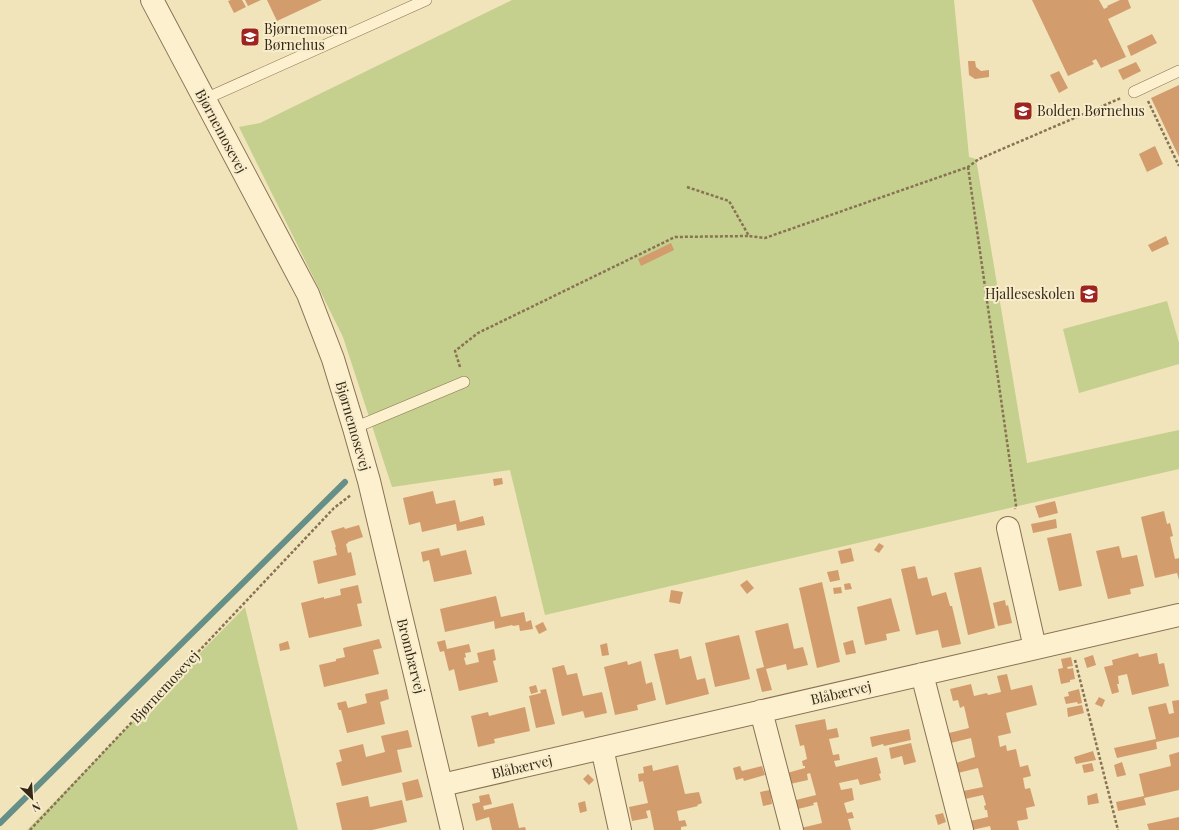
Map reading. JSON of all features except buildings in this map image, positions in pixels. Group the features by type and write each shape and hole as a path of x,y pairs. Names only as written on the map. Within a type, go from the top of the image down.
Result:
{"street":[{"name":"Bjørnemosevej","path":"152,0 308,294 333,359 368,481"},
{"name":"Brombærvej","path":"368,481 452,830"},
{"path":"1008,528 1035,648"},
{"name":"Blåbærvej","path":"442,786 1179,615"},
{"path":"922,674 962,830"},
{"path":"761,711 792,830"},
{"path":"602,748 620,830"}],"lane":[{"path":"205,99 426,0"},
{"path":"1138,90 1179,71"},
{"path":"354,428 464,382"}],"path":[{"path":"464,382 455,351 478,333 675,237 749,236 765,238 968,167 979,159 1138,90 1179,166"},
{"path":"968,167 1016,505 1008,528"},
{"path":"687,187 729,201 749,236"},
{"name":"Bjørnemosevej","path":"30,830 334,508 368,481"},
{"path":"1070,640 1118,830"}],"green space":[{"path":"512,0 954,0 969,157 976,159 1027,463 1179,430 1179,469 545,615 510,470 392,487 343,337 239,127 260,123"},
{"path":"1167,301 1179,343 1179,364 1079,393 1063,329"},
{"path":"245,607 298,830 27,830"}],"waterway":[{"path":"0,823 345,482"}],"place":[{"name":"Bjørnemosen Børnehus","path":"250,37"},
{"name":"Bolden Børnehus","path":"1023,111"},
{"name":"Hjalleseskolen","path":"1089,294"}]}
